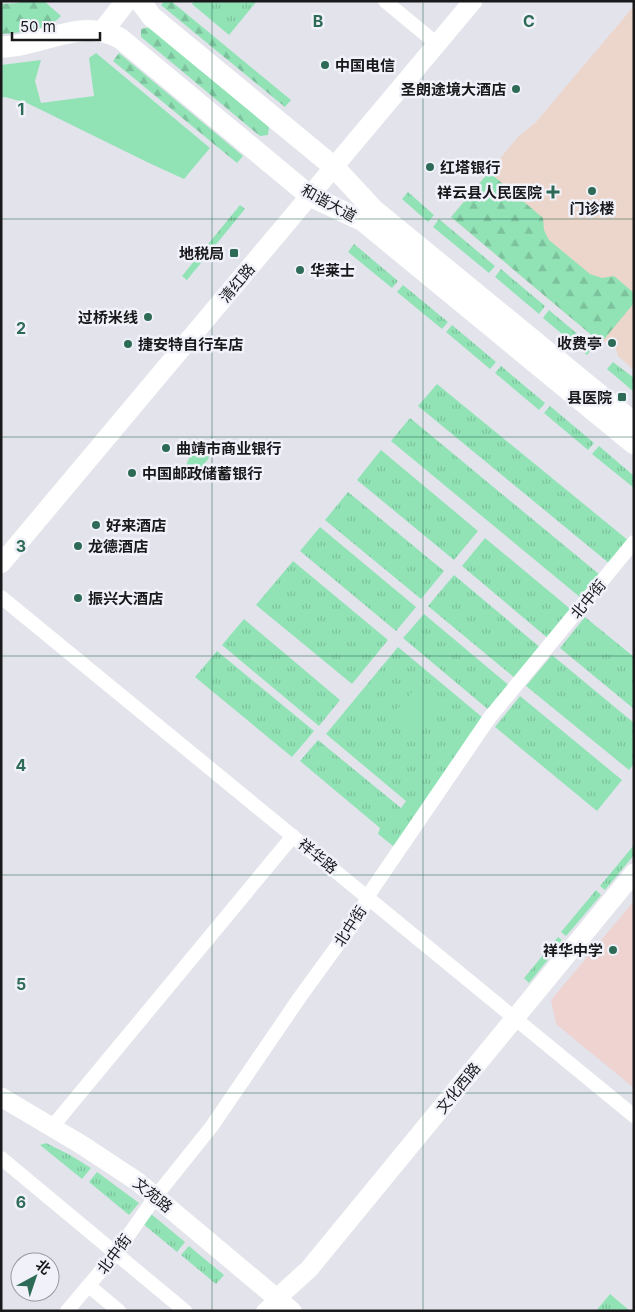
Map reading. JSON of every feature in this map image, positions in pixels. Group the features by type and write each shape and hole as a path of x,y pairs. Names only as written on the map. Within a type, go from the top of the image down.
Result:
{"main road":[{"path":"103,31 126,1"},
{"name":"和谐大道","path":"140,1 152,17 334,167 373,209 634,423"},
{"name":"清红路","path":"1,564 473,1"},
{"name":"和谐大道","path":"1,47 29,44 72,32 103,31 112,33 310,196 363,221 634,444"},
{"name":"文化西路","path":"277,1298 309,1269 634,873"},
{"name":"文苑路","path":"1,1097 121,1170 156,1196 292,1311"}],"street":[{"path":"385,1 437,44"},
{"name":"北中街","path":"67,1311 116,1253 156,1196 212,1126 300,996 361,912 367,897 490,717 634,542"},
{"name":"祥华路","path":"1,597 634,1116"},
{"path":"52,1127 293,836"},
{"path":"1,1158 185,1311"},
{"path":"89,1286 119,1311"},
{"path":"263,1311 277,1298"}],"shaded area":[{"name":"祥云县人民医院","path":"634,6 634,370 618,356 616,349 605,341 601,343 451,217 518,137 536,122"},
{"name":"祥华中学","path":"634,901 634,1088 556,1024 551,1000"}],"green space":[{"path":"44,1 61,16 56,21 41,28 25,32 1,34 1,4"},
{"path":"164,1 171,1 291,100 285,107 161,5"},
{"path":"194,1 257,1 229,35 192,4"},
{"path":"150,27 269,127 268,135 260,136 141,37 141,29"},
{"path":"96,53 210,148 184,179 27,103 5,97 1,98 1,65 41,60 35,81 41,103 94,96 89,58"},
{"path":"119,53 243,156 237,163 113,61"},
{"path":"489,172 543,218 544,230 549,240 590,274 602,278 614,276 634,293 634,303 601,343 451,217"},
{"path":"408,192 434,215 428,222 402,199"},
{"path":"240,205 245,209 187,280 182,276"},
{"path":"439,219 495,266 489,273 433,227"},
{"path":"354,244 398,281 392,288 348,252"},
{"path":"501,269 545,306 539,314 495,277"},
{"path":"403,285 448,322 442,329 397,292"},
{"path":"549,310 593,347 587,355 543,318"},
{"path":"452,325 496,362 490,369 446,332"},
{"path":"613,362 634,378 634,392 607,369"},
{"path":"501,366 545,403 539,410 495,373"},
{"path":"437,384 629,541 610,564 418,406"},
{"path":"550,406 594,443 588,450 544,413"},
{"path":"410,418 600,575 581,598 391,441"},
{"path":"599,446 634,476 634,488 592,454"},
{"path":"201,448 208,454 209,458 197,473 186,467 191,456"},
{"path":"381,450 478,531 454,560 357,480"},
{"path":"348,492 444,571 421,599 325,520"},
{"path":"320,527 416,607 396,631 300,551"},
{"path":"485,538 574,612 550,640 462,566"},
{"path":"293,561 388,640 352,684 256,605"},
{"path":"454,575 542,649 516,679 428,606"},
{"path":"424,614 511,687 490,711 403,638"},
{"path":"585,617 634,657 634,709 560,648"},
{"path":"244,619 340,700 319,726 222,645"},
{"path":"398,647 482,717 397,849 378,834 380,828 300,761 318,740 401,808 406,801 326,734"},
{"path":"217,651 314,731 292,757 195,677"},
{"path":"552,655 634,723 634,764 629,770 526,686"},
{"path":"421,681 441,698 409,735 390,718"},
{"path":"520,696 622,780 597,811 495,727"},
{"path":"634,845 634,855 605,890 600,886"},
{"path":"596,890 601,895 566,936 561,932"},
{"path":"558,937 563,941 529,983 524,978"},
{"path":"46,1143 91,1168 82,1179 40,1145"},
{"path":"97,1172 139,1203 129,1215 89,1182"},
{"path":"150,1213 185,1242 177,1252 142,1223"},
{"path":"189,1246 224,1275 216,1284 181,1255"},
{"path":"610,1294 630,1311 596,1311"}],"place":[{"name":"中国电信","path":"325,65"},
{"name":"圣朗途境大酒店","path":"516,89"},
{"name":"红塔银行","path":"430,167"},
{"name":"门诊楼","path":"592,191"},
{"name":"祥云县人民医院","path":"553,192"},
{"name":"地税局","path":"234,253"},
{"name":"华莱士","path":"300,270"},
{"name":"过桥米线","path":"148,317"},
{"name":"收费亭","path":"612,343"},
{"name":"捷安特自行车店","path":"128,344"},
{"name":"县医院","path":"622,397"},
{"name":"曲靖市商业银行","path":"166,448"},
{"name":"中国邮政储蓄银行","path":"132,473"},
{"name":"好来酒店","path":"96,525"},
{"name":"龙德酒店","path":"78,546"},
{"name":"振兴大酒店","path":"78,598"},
{"name":"祥华中学","path":"613,950"}]}
